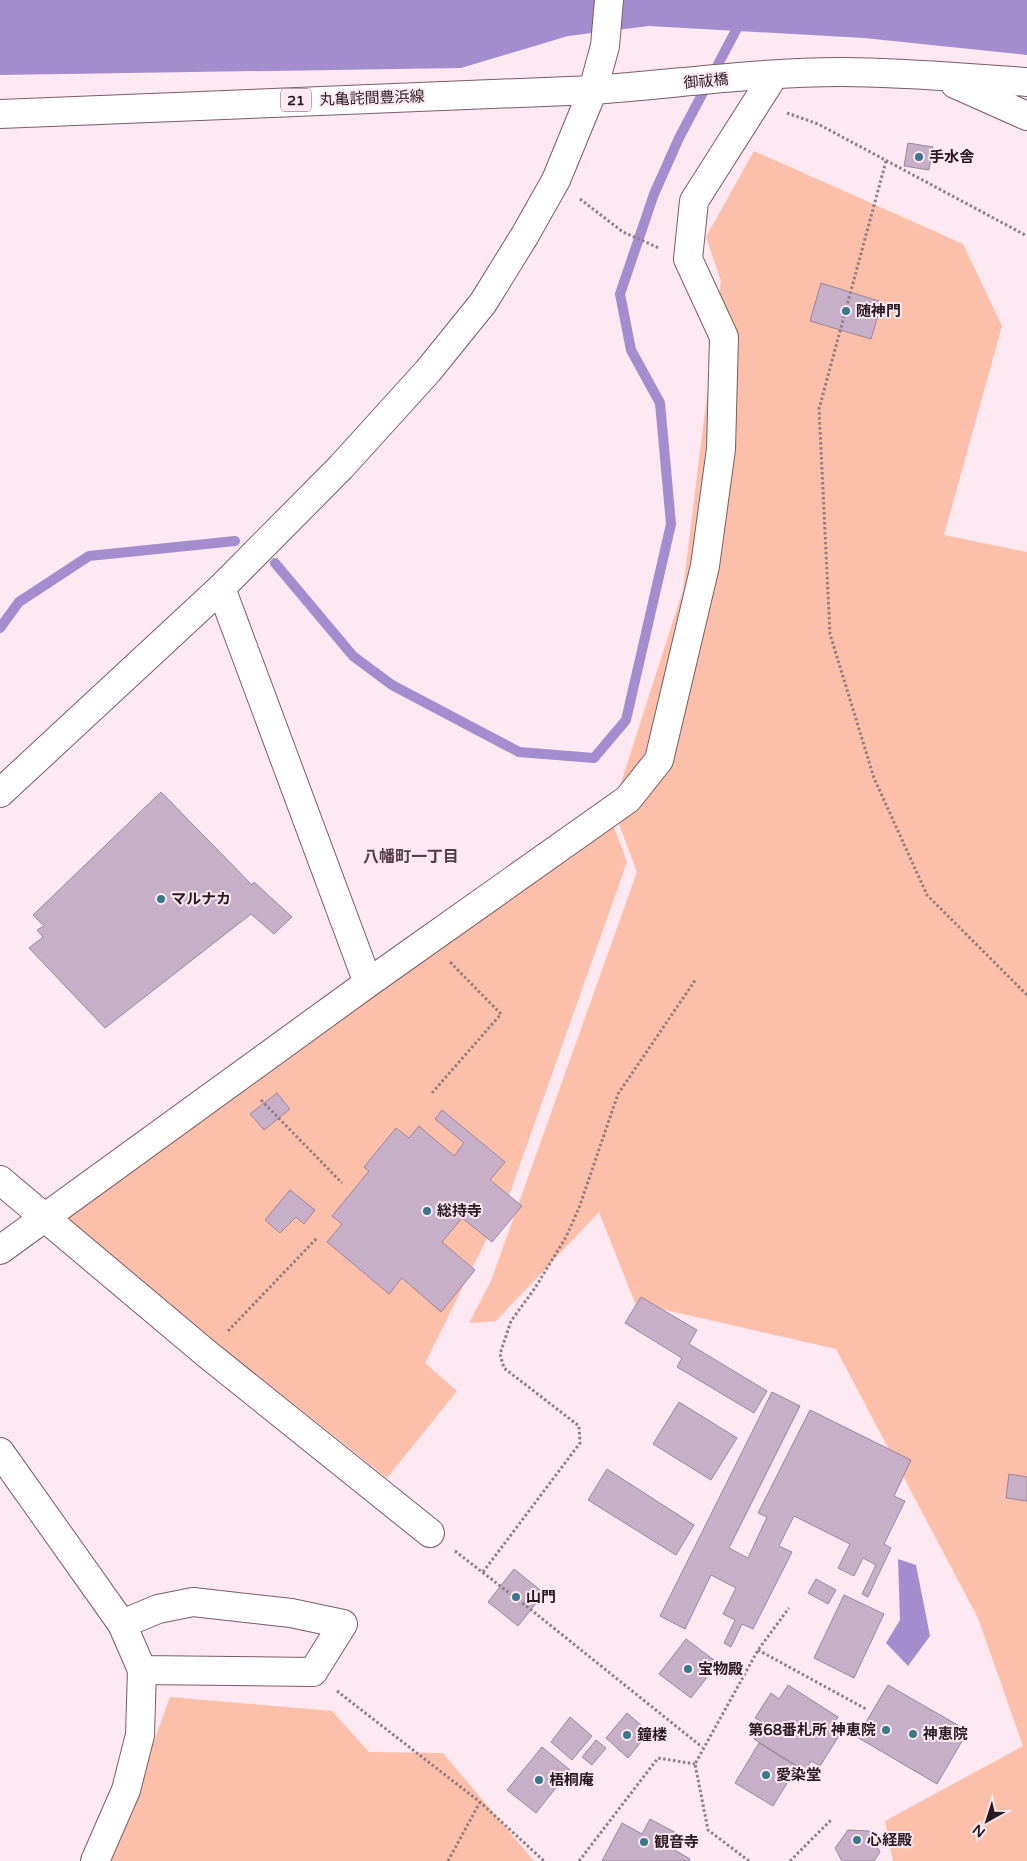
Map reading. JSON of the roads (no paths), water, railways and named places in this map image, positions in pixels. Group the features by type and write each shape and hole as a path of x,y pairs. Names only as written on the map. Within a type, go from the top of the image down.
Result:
{"street":[{"path":"0,793 221,588 341,466 428,371 483,303 556,180 593,90 605,46 609,0"},
{"name":"御祓橋","path":"593,90 742,77 841,72 1027,82"},
{"path":"0,1250 239,1079 432,937 628,799 659,760 705,566 721,449 724,337 688,259 694,200 774,75"},
{"path":"935,76 1027,116"},
{"name":"丸亀詫間豊浜線","path":"0,114 593,90"},
{"path":"221,588 368,983"},
{"path":"0,1180 207,1354 430,1533"},
{"path":"0,1452 122,1624 142,1670 140,1736 126,1790 95,1861"},
{"path":"122,1624 158,1609 193,1602 291,1613 343,1624 313,1672 142,1670"}],"waterway":[{"path":"275,563 353,656 392,685 519,752 594,758 626,720 671,524 660,403 631,350 620,294 654,194 679,138 752,0"},
{"path":"0,628 19,602 89,556 235,541"}],"place":[{"name":"手水舎","path":"919,157"},
{"name":"随神門","path":"846,311"},
{"name":"マルナカ","path":"161,899"},
{"name":"総持寺","path":"427,1211"},
{"name":"山門","path":"516,1597"},
{"name":"宝物殿","path":"688,1669"},
{"name":"第68番札所 神恵院","path":"886,1730"},
{"name":"神恵院","path":"913,1734"},
{"name":"鐘楼","path":"627,1735"},
{"name":"愛染堂","path":"766,1775"},
{"name":"梧桐庵","path":"539,1780"},
{"name":"心経殿","path":"857,1840"},
{"name":"観音寺","path":"644,1842"}],"district":[{"name":"八幡町一丁目","path":"411,856"}]}
